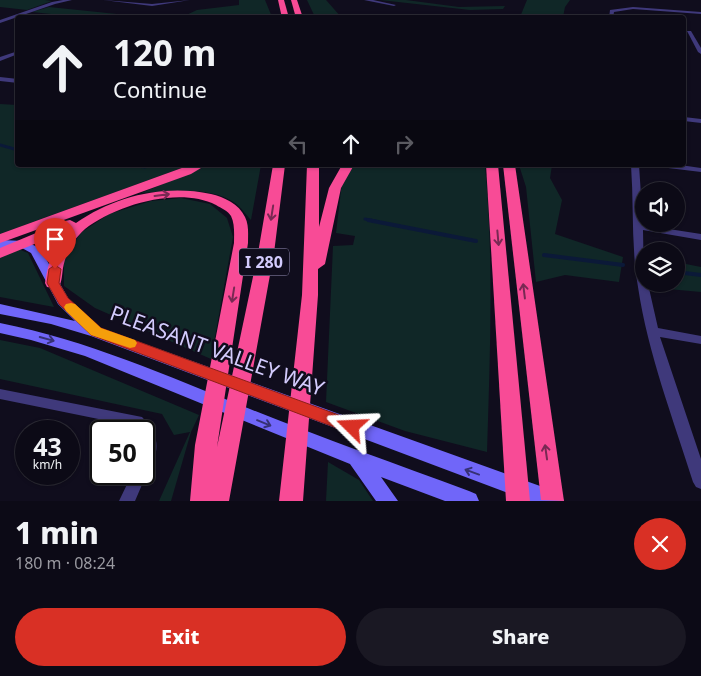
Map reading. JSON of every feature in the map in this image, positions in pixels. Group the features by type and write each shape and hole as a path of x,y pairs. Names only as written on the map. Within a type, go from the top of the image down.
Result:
{"highway":[{"path":"281,0 285,15"},
{"path":"294,0 299,15"},
{"path":"0,239 196,167"},
{"name":"I 280","path":"217,501 266,253 279,167"},
{"name":"I 280","path":"292,491 310,295 313,167"},
{"path":"310,295 335,188 347,167"},
{"path":"492,167 518,495"},
{"path":"509,167 553,501"},
{"path":"0,253 146,197 173,194 209,198 228,206 236,213 242,229 241,243 224,350 206,445 202,501"},
{"path":"53,283 58,256 68,238 98,214"}],"main road":[{"path":"0,244 21,244 30,246 36,251 63,301 96,332"},
{"name":"PLEASANT VALLEY WAY","path":"0,309 51,319 96,332 518,495 553,501"},
{"path":"0,328 52,340 114,362 469,501"},
{"path":"356,458 388,501"}],"street":[{"path":"20,15 54,3 70,0"},
{"path":"105,0 152,5 188,0"},
{"path":"366,0 394,5"},
{"path":"611,15 614,10 627,8 701,13"},
{"path":"0,22 15,17"},
{"path":"0,22 15,24"},
{"path":"689,32 701,52"},
{"path":"0,59 15,53"},
{"path":"0,79 15,81"},
{"path":"686,119 701,121"},
{"path":"635,167 636,182"},
{"path":"676,167 701,170"},
{"path":"639,232 640,267 653,332 701,482"},
{"path":"670,232 701,237"},
{"path":"653,332 701,340"},
{"path":"0,394 132,420"},
{"path":"127,501 135,485"}],"green space":[{"path":"0,0 52,1 27,10 0,7"},
{"path":"239,0 265,0 271,15 186,15 197,10 239,5"},
{"path":"307,0 326,0 339,15 314,15"},
{"path":"380,0 406,0 459,7 505,6 503,9 470,10"},
{"path":"527,0 570,0 565,7 563,15 521,15"},
{"path":"49,7 127,15 60,15 32,12"},
{"path":"0,104 15,105 15,167 184,167 0,234"},
{"path":"204,167 261,167 251,220 235,203 214,194 189,191 141,193"},
{"path":"353,167 485,167 490,237 487,452 405,431 326,402 333,246 353,245 355,236 336,233 342,182"},
{"path":"520,167 552,167 550,178 562,200 555,234 623,257 619,282 565,275 536,282 526,187"},
{"path":"181,198 210,204 227,218 233,237 211,359 95,308 64,286 64,255 82,232 109,214 151,201"},
{"path":"18,249 28,253 54,307 0,297 0,258"},
{"path":"685,264 701,267 701,292 685,291"},
{"path":"0,340 40,348 199,415 191,432 171,501 159,501 190,432 174,435 162,414 0,379"},
{"path":"328,462 359,480 373,501 326,501"}],"waterway":[{"path":"0,145 15,149"},
{"path":"365,219 375,221"},
{"path":"368,220 476,241"},
{"path":"544,255 623,265"},
{"path":"685,273 701,275"}],"slow traffic":[{"path":"71,307 96,332 130,343"}],"route":[{"path":"55,269 53,283 63,301 96,332 152,351 352,427"}]}
